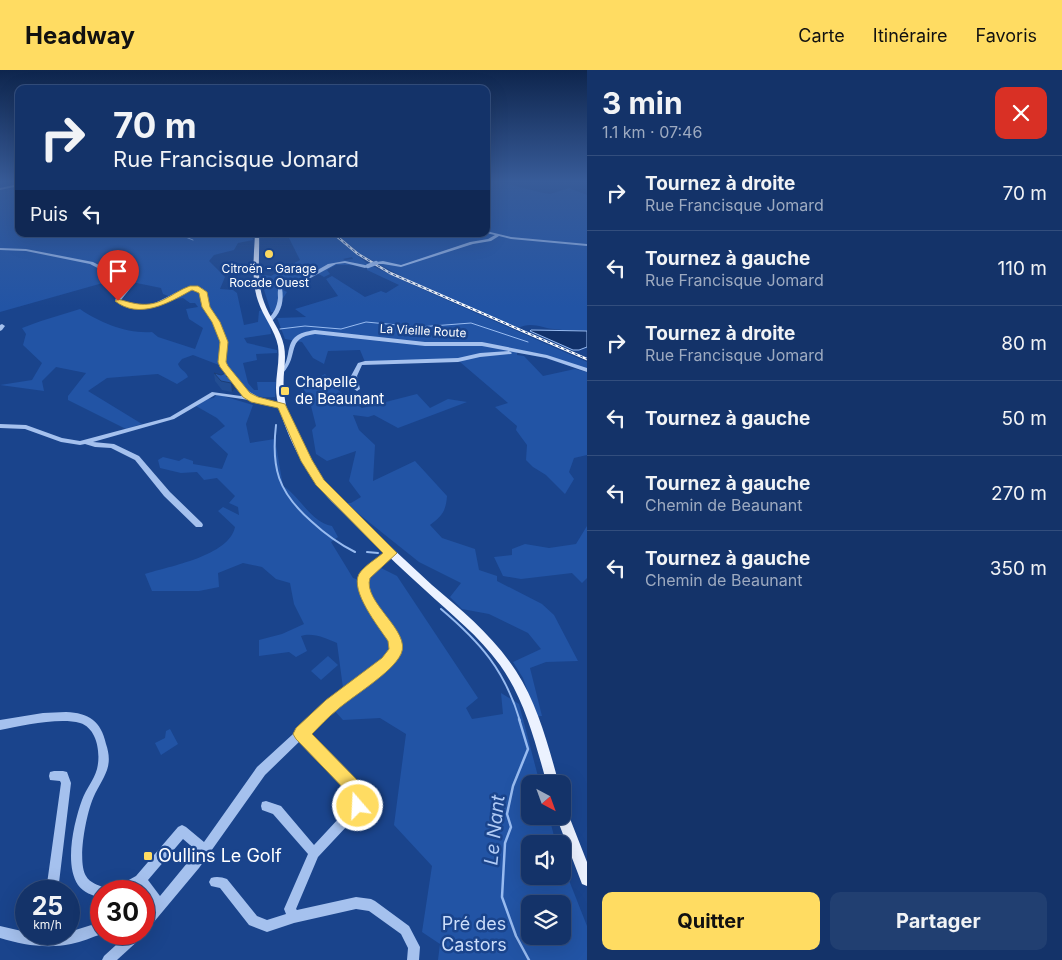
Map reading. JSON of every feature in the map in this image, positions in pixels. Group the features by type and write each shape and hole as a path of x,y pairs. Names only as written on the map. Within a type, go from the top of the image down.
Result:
{"main road":[{"path":"256,237 258,286 261,302 271,319 282,348 282,406 307,461 320,482 391,553 477,629 497,652 513,675 527,703 550,775"},
{"path":"566,825 587,879"}],"street":[{"path":"490,233 587,245"},
{"path":"271,319 275,316 281,298 280,288 282,286 299,282 331,264 350,262 363,267 384,262 399,266 472,243 489,240 499,235"},
{"path":"0,249 26,250 91,263 131,284 118,298 118,301 133,306 154,306 166,302 185,290 200,289 203,292 206,307 216,322 224,342 222,362 224,367 241,389 255,400"},
{"name":"La Vieille Route","path":"281,372 287,366 289,353 296,338 307,332 425,344 482,344 547,357 587,370"},
{"path":"357,389 354,376 360,364 458,360 493,354 523,353"},
{"path":"0,426 26,427 61,440 87,442 172,418 214,393 282,406"},
{"path":"87,442 95,445 112,446 137,458 167,494 199,525"},
{"path":"155,911 204,850 261,771 331,705 386,662 395,651 396,645 393,638 368,599 363,582 365,576 391,553"},
{"path":"0,724 73,717 92,724 98,733 105,753 102,771 84,808 76,856 82,882 90,886"},
{"path":"294,917 290,909 314,853 358,806 360,798 357,790 301,734"},
{"path":"53,880 66,783 63,776 54,776"},
{"path":"266,806 277,810 314,853"},
{"path":"140,880 182,831 204,850"},
{"path":"215,882 223,883 253,920 267,926 294,917 356,903 371,905 405,930 414,947 413,960"},
{"path":"155,899 160,905"},
{"path":"0,932 15,938"},
{"path":"108,960 124,945"}],"green space":[{"path":"0,224 15,224 15,237 252,237 253,240 238,243 234,250 214,255 209,261 225,277 220,289 233,290 237,293 244,325 258,322 259,311 262,310 270,325 271,334 244,338 247,343 277,350 277,353 256,354 257,360 243,363 248,383 254,390 258,390 257,382 276,382 275,397 251,394 241,385 226,365 219,365 193,355 182,359 178,364 188,377 177,384 158,374 107,378 88,391 142,424 126,429 68,400 68,396 86,373 56,367 42,381 44,391 0,385 32,380 42,363 23,345 26,334 22,328 80,309 96,319 115,326 133,331 152,332 158,337 195,349 203,328 189,319 186,309 198,307 195,303 190,303 183,298 165,301 168,296 163,294 161,288 117,279 0,312"},
{"path":"490,224 587,224 587,330 562,330 532,325 518,328 414,283 362,255 358,256 368,264 413,285 587,362 587,368 583,368 542,354 517,350 517,355 524,356 543,376 575,369 587,372 587,455 574,458 569,472 574,479 565,494 546,475 526,460 527,445 516,430 517,426 495,407 508,403 460,362 365,362 360,350 328,351 324,364 313,358 302,342 285,339 277,318 306,317 295,309 338,296 326,279 332,276 365,297 381,291 386,293 399,285 367,270 367,268 345,260 355,265 336,265 327,270 330,274 324,277 315,272 279,288 287,292 274,312 271,312 259,274 271,276 300,260 288,237 490,237"},
{"path":"325,374 338,390 362,408 417,394 430,408 448,399 467,402 398,428 374,415 368,417 353,415 359,430 375,445 373,481 415,461 447,496 443,513 430,525 442,538 475,549 479,570 497,576 497,581 542,604 554,615 578,661 546,662 530,668 542,716 536,716 523,678 513,662 541,649 528,633 489,614 462,609 450,597 461,583 419,562 345,503 351,503 361,497 349,481 356,451 327,461 316,454 312,430 316,426 310,402 301,384 311,382"},
{"name":"Pré des Castors","path":"216,395 253,405 246,424 250,443 275,439 283,486 318,520 332,526 338,537 331,542 353,578 365,582 381,568 397,576 478,698 466,708 472,719 503,714 501,693 519,704 538,775 521,775 521,825 551,825 554,835 521,835 521,885 571,885 587,926 587,960 438,960 440,944 422,932 432,866 394,825 406,734 380,718 343,720 333,709 394,660 400,647 382,616 392,648 385,659 343,688 337,643 328,639 314,635 301,636 307,651 296,657 289,652 259,656 259,640 282,634 304,624 294,604 290,583 276,579 262,567 243,563 218,573 219,587 199,591 152,591 145,574 210,553 230,537 235,527 218,511 223,507 239,515 238,507 229,503 235,496 217,478 204,480 197,472 181,473 160,468 158,460 163,457 179,461 184,458 193,461 193,464 222,469 228,454 210,437 225,426 217,418 196,406 207,399 214,398"},
{"path":"587,526 587,578 582,583 572,573 521,579 503,576 494,557 512,555 512,549 525,544 549,548 576,544"},
{"path":"328,656 338,665 321,680 311,671"},
{"path":"170,729 178,744 161,755 155,743 165,738 166,731"}],"shaded area":[{"path":"531,330 587,331 587,347 573,350"}],"building":[{"path":"228,372 229,374 226,376 235,380 231,383 221,381 214,373 221,375"}],"waterway":[{"path":"186,237 193,240"},
{"path":"280,329 305,326 341,329 366,322 419,327 471,323 528,342"},
{"name":"Le Nant","path":"276,425 276,467 284,489 300,510 326,534 355,552"},
{"name":"Le Nant","path":"367,552 378,553"},
{"name":"Le Nant","path":"441,609 468,633 490,658 507,687 520,721"},
{"name":"Le Nant","path":"519,719 528,749 513,786 507,814 511,827 505,843 502,897 516,936 529,960"}],"railway":[{"path":"338,237 358,254 390,273 587,359"}],"place":[{"name":"Citroën - Garage Rocade Ouest","path":"269,254"},
{"name":"Chapelle de Beaunant","path":"285,391"},
{"name":"Oullins Le Golf","path":"148,856"}],"route":[{"path":"118,301 133,306 154,306 166,302 190,288 200,289 203,292 202,297 206,307 216,322 224,342 222,362 224,367 247,395 255,400 282,406 285,417 307,461 320,482 391,553 365,576 363,582 368,599 393,638 396,645 395,651 392,657 331,705 301,734 357,790 360,798 358,806"}]}
